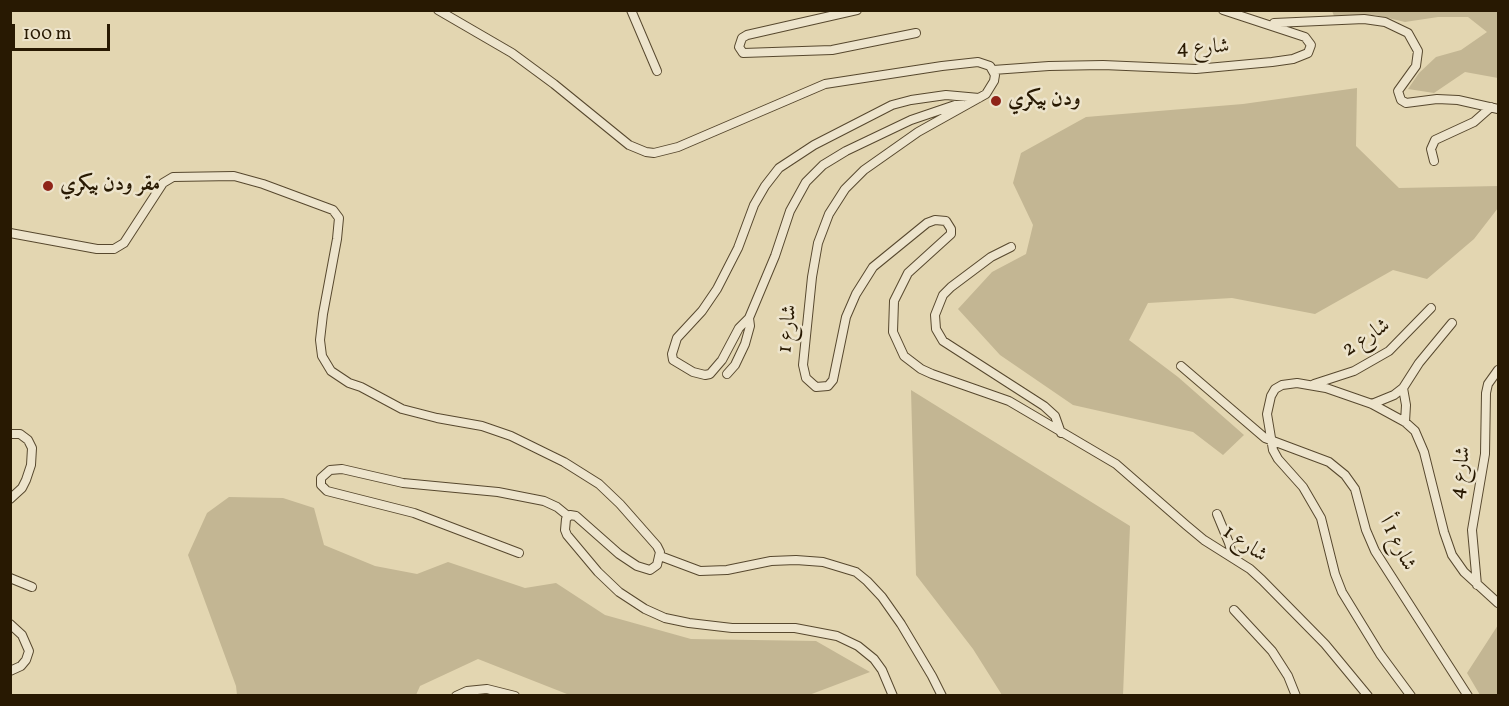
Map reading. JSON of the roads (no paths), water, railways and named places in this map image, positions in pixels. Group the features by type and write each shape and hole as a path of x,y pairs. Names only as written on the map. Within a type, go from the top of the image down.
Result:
{"street":[{"path":"438,10 512,53 629,145 654,153 678,147 825,84 978,62 990,66 993,70"},
{"path":"631,10 657,71"},
{"path":"857,10 747,35 742,38 739,47 743,53 832,50 916,33"},
{"name":"شارع 4","path":"993,70 1102,65 1196,69 1272,62 1293,59 1308,53 1311,45 1306,38 1223,10"},
{"path":"1264,23 1354,19 1385,22 1408,33 1418,51 1416,66 1398,91 1401,100 1406,102 1437,99 1458,100 1495,108"},
{"name":"شارع 1","path":"993,70 995,75 993,87 986,94 976,97 918,132 868,167 854,180 829,214 818,243 812,277 803,365 810,383 816,387 828,386 833,380 846,317 867,275 880,260 915,231 927,223 942,220 949,224 951,234 908,273 894,301 893,332 900,349 911,363 921,369 1009,401 1116,464 1185,525 1250,569 1282,598 1355,678 1368,696"},
{"path":"930,97 976,97 895,127 834,158 814,173 795,200 749,318 739,328 723,360 710,374 705,375 693,372 673,360 672,354 677,338 708,303 717,289 738,248 754,205 779,168 814,145 892,105 930,97"},
{"path":"1434,161 1431,148 1435,140 1481,118 1495,108"},
{"path":"10,234 97,249 114,249 124,243 163,183 172,177 234,176 263,184 333,210 339,218 337,239 322,314 320,340 322,356 331,371 349,383 402,408 492,429 564,462 599,484 620,504 657,546 660,556 654,568 644,570 620,554 576,516 568,516 550,503 498,492 403,483 342,469 330,470 321,478 321,485 327,491 414,513 519,554"},
{"path":"1011,247 991,257 951,286 935,315 936,329 943,341 1044,406 1055,416 1061,433"},
{"name":"شارع 2","path":"1313,385 1354,371 1389,351 1431,308"},
{"path":"727,374 735,365 745,344 750,326 749,318"},
{"path":"1372,404 1403,388 1419,363 1452,323"},
{"path":"1181,366 1258,433 1271,441"},
{"name":"شارع 4","path":"1477,585 1472,530 1485,454 1486,393 1492,376 1498,370"},
{"path":"1411,696 1380,654 1342,592 1335,574 1321,518 1314,503 1278,459 1271,441 1267,414 1275,389 1290,383 1313,385 1372,404 1405,422 1414,431 1424,452 1452,555 1464,572 1498,603"},
{"path":"1403,388 1406,405 1405,422"},
{"path":"10,434 20,434 28,440 32,448 31,465 26,480 22,488 10,499"},
{"name":"شارع 1 أ","path":"1271,441 1329,462 1348,479 1357,495 1366,530 1375,551 1468,696"},
{"path":"1217,514 1233,558"},
{"path":"568,516 565,530 572,542 619,592 645,609 665,618 689,623 732,628 795,628 837,636 858,646 874,659 882,670 893,696"},
{"path":"660,556 700,571 727,570 771,561 796,560 823,562 855,572 882,597 901,624 942,696"},
{"path":"10,578 32,587"},
{"path":"1234,610 1272,651 1288,676 1296,696"},
{"path":"10,624 22,635 29,651 21,666 10,671"},
{"path":"1355,678 1361,696"},
{"path":"456,696 467,691 487,689 515,696"}],"place":[{"name":"ودن بيكري","path":"996,101"},
{"name":"مقر ودن بيكري","path":"48,186"}]}
